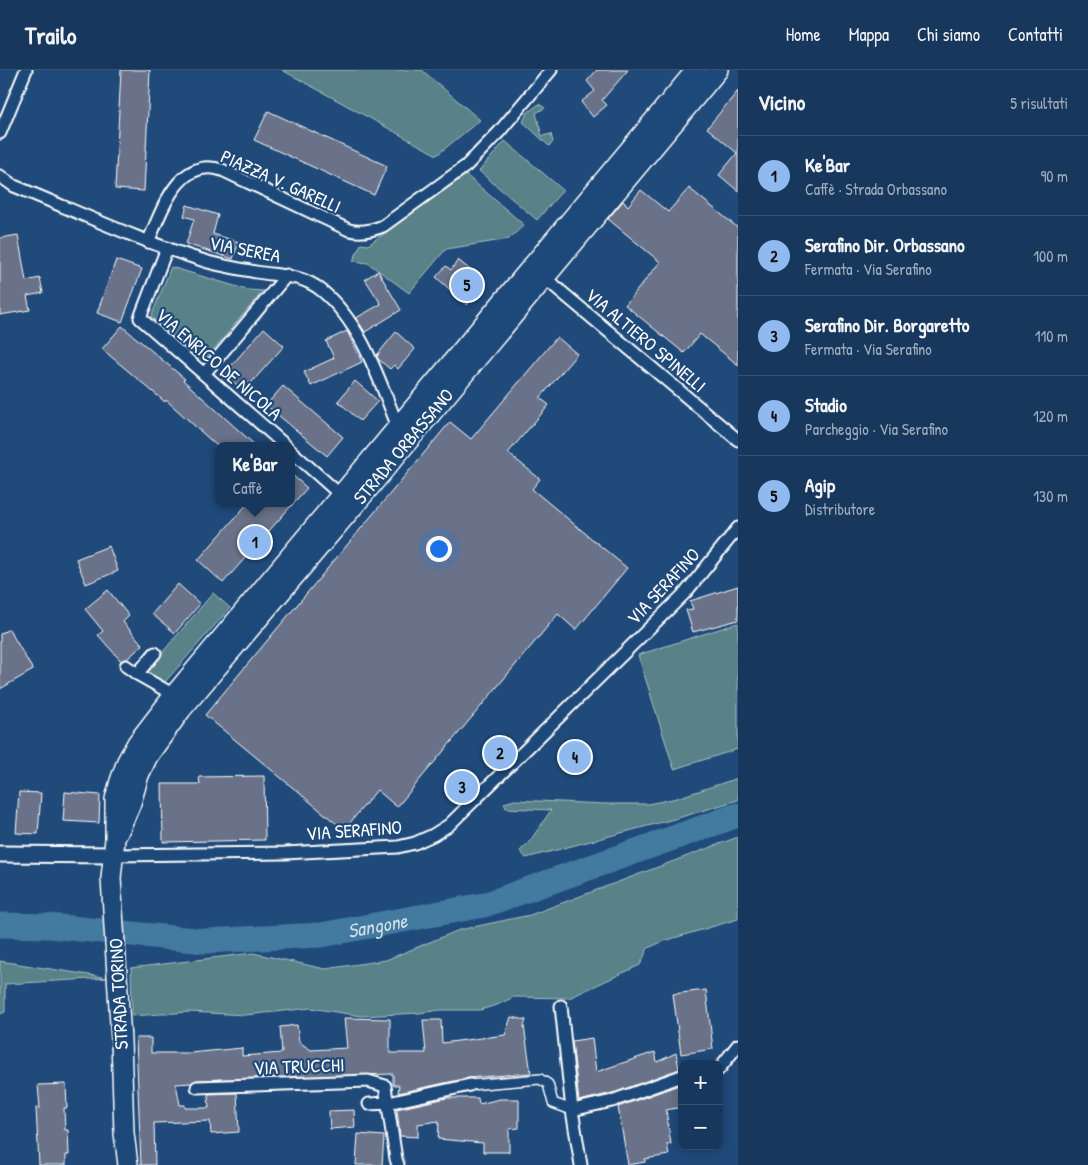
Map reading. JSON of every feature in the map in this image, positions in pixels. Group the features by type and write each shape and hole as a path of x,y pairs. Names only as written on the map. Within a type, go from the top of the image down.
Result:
{"main road":[{"name":"STRADA ORBASSANO","path":"114,847 115,799 127,761 143,735 174,695 405,432 538,272 696,70"},
{"name":"STRADA ORBASSANO","path":"538,272 718,70"},
{"name":"STRADA ORBASSANO","path":"114,847 131,803 139,775 148,756 160,738 347,500"},
{"name":"STRADA TORINO","path":"114,847 111,878 124,1133 128,1165"},
{"name":"STRADA TORINO","path":"119,1165 124,1133"}],"street":[{"path":"0,133 26,70"},
{"name":"PIAZZA V. GARELLI","path":"148,242 169,195 179,183 203,167 214,168 349,230 358,232 373,230 382,226 466,166 499,132 551,70"},
{"name":"VIA SEREA","path":"0,176 14,186 148,242 210,262 257,272 300,278 320,289 345,316 363,344 405,432"},
{"name":"VIA ENRICO DE NICOLA","path":"167,248 140,318 281,442"},
{"name":"VIA ALTIERO SPINELLI","path":"538,272 738,440"},
{"path":"204,374 288,276"},
{"path":"295,454 347,500"},
{"name":"VIA SERAFINO","path":"114,847 285,852 398,846 415,843 433,835 449,825 488,788 686,592 738,528"},
{"path":"137,674 155,653"},
{"path":"126,666 174,695"},
{"path":"0,854 114,847"},
{"path":"561,1006 572,1110 581,1165"},
{"path":"723,1064 738,1045"},
{"path":"369,1104 388,1103 470,1084 540,1079 548,1084 553,1103 572,1110 612,1101 678,1077"},
{"name":"VIA TRUCCHI","path":"197,1087 368,1081 385,1086 398,1165"}],"green space":[{"path":"282,70 422,70 480,120 437,155"},
{"path":"539,104 545,108 536,113 542,136 551,134 553,142 549,146 523,122 527,113"},
{"path":"505,141 563,190 537,220 479,171"},
{"path":"466,175 524,225 509,239 446,249 409,293 368,263 353,261 361,244 368,245"},
{"path":"171,267 248,290 263,291 204,361 151,317"},
{"path":"213,593 230,608 164,683 144,674"},
{"path":"738,623 738,749 674,769 638,655"},
{"path":"738,778 738,800 678,818 526,858 520,851 530,841 551,810 506,808 504,803 515,800 648,804 677,798"},
{"path":"738,837 738,919 664,941 648,948 640,965 569,998 514,997 480,1010 440,1010 361,1016 311,1008 246,1015 189,1012 132,1016 131,968 253,953 325,969 386,960 459,930 530,915"},
{"path":"0,961 108,978 5,984 5,1012 0,1014"}],"building":[{"path":"121,70 150,70 144,191 115,189"},
{"path":"597,70 628,70 602,100 607,105 593,117 581,102 595,91 587,81"},
{"path":"738,91 738,191 719,175 737,153 707,128"},
{"path":"268,111 387,166 374,195 254,140"},
{"path":"689,188 738,228 738,365 700,334 684,353 625,305 660,262 608,219 623,201 628,206 641,190 668,212"},
{"path":"187,205 218,215 213,234 239,242 233,259 186,244 194,219 184,216"},
{"path":"18,235 26,281 40,278 43,293 27,296 30,310 0,315 0,238"},
{"path":"116,260 142,269 122,322 97,313"},
{"path":"458,260 485,282 467,305 436,277 446,266 451,270"},
{"path":"378,271 401,310 365,332 356,318 381,304 365,279"},
{"path":"122,326 185,379 183,380 252,442 215,442 215,444 166,400 165,402 102,349"},
{"path":"264,328 284,346 244,391 224,374"},
{"path":"347,331 362,362 311,386 304,372 334,358 326,341"},
{"path":"396,332 415,349 398,369 394,365 390,369 378,359 377,356 379,354 377,355"},
{"path":"557,337 577,354 540,398 549,405 508,453 540,479 532,489 627,568 576,630 558,614 397,807 377,790 344,830 205,715 450,422 471,439"},
{"path":"355,381 378,401 360,421 338,401"},
{"path":"283,386 343,437 327,456 266,405"},
{"path":"295,478 307,488 295,502"},
{"path":"244,507 290,507 223,583 198,560"},
{"path":"109,546 118,571 86,584 76,559"},
{"path":"178,584 200,604 175,633 152,614"},
{"path":"738,586 738,620 693,632 686,610 693,609 690,601"},
{"path":"108,590 129,616 123,622 143,645 127,659 121,661 98,635 103,631 85,609"},
{"path":"9,629 33,670 0,689 0,634"},
{"path":"264,776 265,840 163,842 162,784 200,784 199,777"},
{"path":"19,792 41,793 38,834 16,833"},
{"path":"65,792 100,795 99,823 63,821"},
{"path":"706,990 713,1049 681,1054 673,994"},
{"path":"511,1017 526,1020 524,1026 531,1073 468,1078 398,1093 399,1085 393,1085 393,1074 197,1080 191,1083 176,1084 180,1105 185,1105 185,1108 209,1108 208,1094 237,1093 239,1132 211,1134 210,1121 154,1123 155,1165 141,1165 136,1038 151,1038 151,1053 190,1053 242,1048 242,1056 282,1053 280,1027 297,1025 299,1042 311,1050 347,1048 344,1018 390,1019 390,1053 426,1053 423,1020 441,1020 442,1043 505,1035"},
{"path":"592,1038 596,1072 655,1052 657,1062 676,1053 678,1069 616,1092 579,1101 572,1041"},
{"path":"66,1084 67,1108 64,1108 65,1130 68,1130 69,1155 66,1155 66,1165 39,1165 36,1108 40,1108 38,1085"},
{"path":"678,1085 678,1108 666,1110 671,1144 667,1144 669,1155 645,1159 645,1162 628,1165 618,1107"},
{"path":"447,1098 478,1098 479,1104 500,1099 519,1099 519,1128 509,1129 509,1152 483,1152 483,1143 438,1139 439,1121 418,1124 418,1137 400,1136 397,1109"},
{"path":"354,1110 355,1127 330,1129 329,1111"},
{"path":"358,1134 384,1136 382,1165 356,1165"}],"waterway":[{"name":"Sangone","path":"0,925 49,926 205,941 321,935 484,905 738,815"}],"place":[{"name":"Agip","path":"467,285"},
{"name":"Ke'Bar","path":"255,542"},
{"name":"Serafino Dir. Orbassano","path":"500,753"},
{"name":"Stadio","path":"575,757"},
{"name":"Serafino Dir. Borgaretto","path":"462,787"}]}
